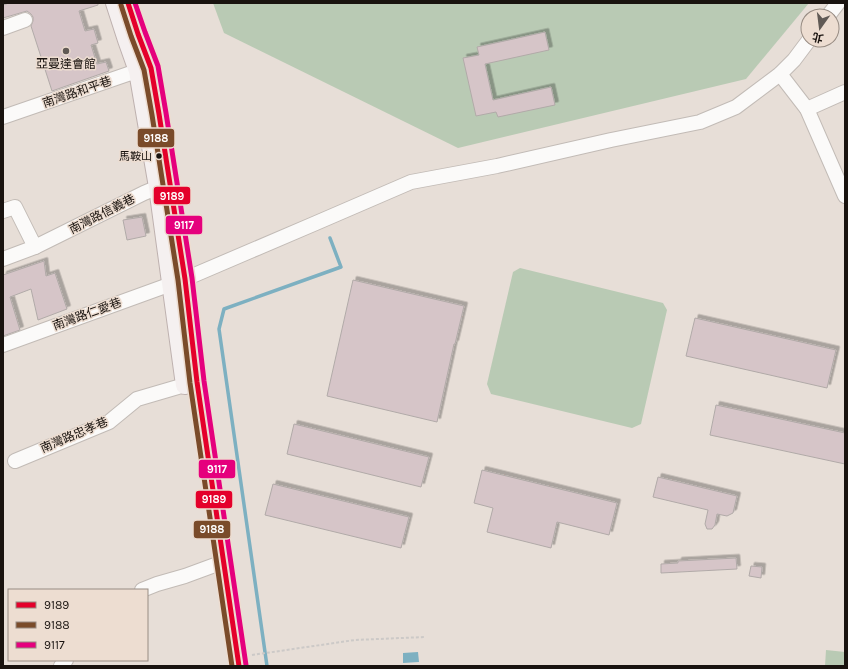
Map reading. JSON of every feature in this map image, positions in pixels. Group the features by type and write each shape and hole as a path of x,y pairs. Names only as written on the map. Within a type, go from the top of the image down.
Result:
{"main road":[{"path":"115,3 127,40 144,70"},
{"path":"128,3 138,34 164,185 217,564 234,663"}],"street":[{"path":"3,28 26,20"},
{"name":"南灣路仁愛巷","path":"3,345 178,281 411,182 497,166 611,140 700,122 736,107 780,74 794,60 803,48"},
{"name":"南灣路和平巷","path":"3,118 144,70"},
{"path":"780,74 808,109 845,196"},
{"path":"808,109 845,92"},
{"name":"南灣路信義巷","path":"3,258 35,247 144,193 164,185"},
{"path":"3,211 15,207 35,247"},
{"name":"南灣路忠孝巷","path":"15,461 109,422 137,399 191,383"},
{"path":"145,589 217,564"}],"path":[{"path":"234,663 355,640 425,637"}],"green space":[{"path":"213,3 809,3 805,8 800,8 800,14 746,79 458,148 224,33"},
{"path":"520,268 663,303 667,310 641,424 632,428 491,394 487,384 513,272"},
{"path":"826,650 845,652 845,666 825,666"}],"water":[{"path":"418,652 419,662 403,663 403,653"}],"building":[{"name":"亞曼達會館","path":"9,3 98,3 98,5 79,11 85,31 94,29 98,43 91,45 97,64 106,62 109,71 52,91 31,26 33,17 27,11 3,18 3,5"},
{"path":"545,32 549,50 485,64 493,100 551,87 555,105 498,117 496,112 476,116 463,58 479,55 477,47"},
{"path":"142,217 146,236 127,240 123,220"},
{"path":"44,261 46,276 55,273 67,309 38,320 31,289 10,297 20,330 3,336 3,275"},
{"path":"353,280 464,306 437,422 327,396"},
{"path":"695,318 836,350 827,388 686,356"},
{"path":"716,405 845,433 845,464 710,435"},
{"path":"294,424 429,457 421,487 287,454"},
{"path":"482,470 617,503 609,535 557,522 551,548 487,532 493,508 474,503"},
{"path":"658,477 737,496 733,513 727,516 717,514 715,525 712,529 707,529 705,524 708,510 653,497"},
{"path":"273,484 409,517 401,548 265,515"},
{"path":"736,558 737,569 661,573 661,564 678,563 678,561"},
{"path":"751,566 762,567 761,578 749,576"}],"waterway":[{"path":"267,666 219,329 224,309 341,267 330,238"}],"transit line":[{"name":"9189","path":"128,3 151,68 159,114 185,279 197,382 239,666"},
{"name":"9117","path":"135,3 158,66 166,113 192,278 204,381 246,665"},
{"name":"9188","path":"121,5 144,70 152,115 178,280 190,383 232,666"}],"place":[{"name":"亞曼達會館","path":"66,51"},
{"name":"馬鞍山","path":"159,156"}]}
